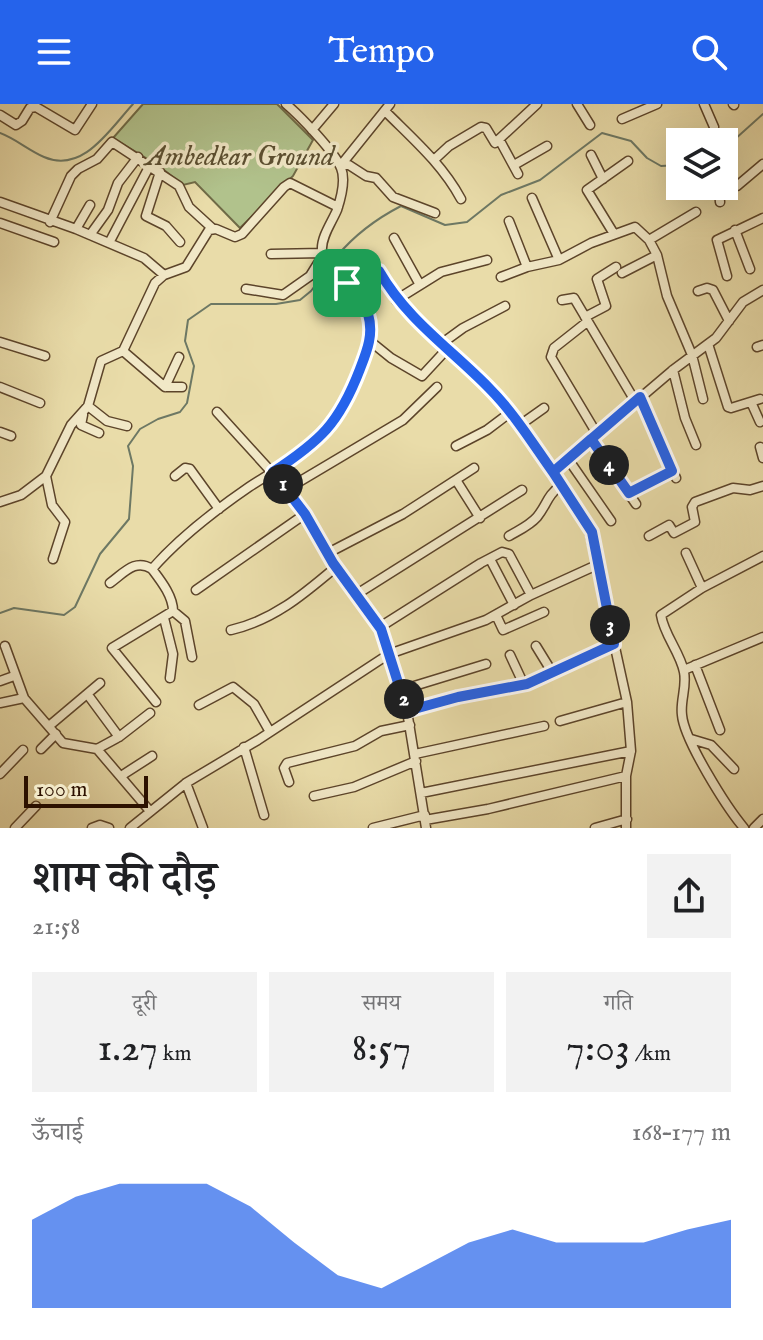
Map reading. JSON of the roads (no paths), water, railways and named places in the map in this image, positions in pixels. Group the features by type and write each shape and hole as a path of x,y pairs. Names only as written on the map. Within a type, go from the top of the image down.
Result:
{"street":[{"path":"0,115 16,125 30,108 36,107 75,130 92,104"},
{"path":"312,130 334,104"},
{"path":"435,159 449,146 481,127 486,128 495,143 537,104"},
{"path":"577,104 590,125"},
{"path":"622,119 657,104"},
{"path":"704,104 714,127"},
{"path":"152,569 178,540 310,446 333,424 350,395 370,341 368,313 364,305 347,283 330,269 323,255 323,243 338,207 343,182 341,165 290,105"},
{"path":"341,165 388,108 435,159 461,199"},
{"path":"499,139 516,169 547,146"},
{"path":"50,222 71,176 97,159 109,142 138,157 179,186 189,207 212,228 235,237 242,234 290,183 338,207"},
{"path":"591,155 603,179"},
{"path":"90,235 108,210 118,183 138,157"},
{"path":"614,234 587,190 628,161"},
{"path":"738,185 763,164"},
{"path":"109,243 150,165"},
{"path":"341,165 349,165 366,176 376,178 393,197 435,213"},
{"path":"160,172 146,216 166,226 180,242"},
{"path":"532,198 559,260"},
{"path":"0,202 144,258 164,275"},
{"path":"76,229 90,205"},
{"path":"649,240 696,212"},
{"path":"727,276 716,242 763,218"},
{"path":"509,221 527,267"},
{"path":"0,223 54,242"},
{"path":"501,277 559,260 635,227 649,240 657,255 671,307 692,355 703,399"},
{"path":"99,433 81,425 101,361 123,351 155,283 164,275 186,267 212,228"},
{"path":"735,230 750,269"},
{"path":"394,238 420,285"},
{"path":"271,254 323,255"},
{"path":"246,289 283,295 310,276 323,255"},
{"path":"636,504 551,357 554,348 606,306 597,279 657,255"},
{"path":"396,300 441,272 487,260"},
{"path":"347,283 376,269 396,300 511,412 588,524 627,702 631,751 626,776 626,824 595,828"},
{"path":"698,291 713,290 729,321"},
{"path":"553,472 708,344 743,302 763,290"},
{"path":"562,300 574,298 638,399 674,474 629,493"},
{"path":"370,341 422,376 463,328 505,306"},
{"path":"0,342 45,356"},
{"path":"708,344 728,407 755,400 760,422"},
{"path":"123,351 165,387 182,387"},
{"path":"165,387 179,357"},
{"path":"673,370 685,418 696,445"},
{"path":"0,387 40,403"},
{"path":"287,489 403,420 437,387"},
{"path":"86,408 107,421 127,426"},
{"path":"0,502 21,495 46,476 71,425 86,408"},
{"path":"520,425 544,408"},
{"path":"217,412 287,489 336,567 380,627 407,711 426,821"},
{"path":"456,446 487,430 511,412"},
{"path":"0,432 11,436"},
{"path":"760,447 763,458"},
{"path":"568,459 611,521"},
{"path":"175,476 185,468 190,469 219,509"},
{"path":"328,553 381,527 474,468"},
{"path":"46,476 52,505 65,522 53,559"},
{"path":"456,480 480,518"},
{"path":"509,536 536,518 547,498 561,485"},
{"path":"649,536 669,525 674,533 692,525 695,502 733,488 750,490 763,486"},
{"path":"357,594 522,490"},
{"path":"196,590 305,514"},
{"path":"380,627 502,552 509,554 531,595"},
{"path":"686,553 702,588"},
{"path":"744,828 723,800 682,719 684,670 661,615 702,588 763,556"},
{"path":"490,559 514,605"},
{"path":"110,583 133,565 141,564 152,569 164,585 173,611"},
{"path":"130,828 186,783 389,654 496,615 599,564"},
{"path":"231,630 260,622 277,612 336,567"},
{"path":"156,702 112,646 173,611"},
{"path":"173,611 185,621 192,657"},
{"path":"496,615 503,630 544,612"},
{"path":"164,618 173,654 170,678"},
{"path":"684,670 763,637"},
{"path":"407,711 458,697 524,685 614,644"},
{"path":"5,646 24,698 66,745 97,749 119,737 150,713"},
{"path":"536,646 552,672"},
{"path":"510,655 524,685"},
{"path":"401,690 486,664"},
{"path":"695,665 720,730"},
{"path":"0,681 14,676"},
{"path":"49,726 100,683"},
{"path":"199,705 233,687 254,704 270,732"},
{"path":"88,695 119,737"},
{"path":"0,703 24,698"},
{"path":"560,721 627,702"},
{"path":"289,782 284,768 287,763 355,746 381,731 410,725"},
{"path":"314,796 354,787 416,758 544,726"},
{"path":"41,749 56,734"},
{"path":"691,739 711,745 734,769"},
{"path":"244,747 264,815"},
{"path":"97,749 149,810"},
{"path":"0,774 23,750"},
{"path":"421,793 631,751"},
{"path":"121,776 152,756"},
{"path":"373,828 426,821 606,783 626,776"},
{"path":"186,783 203,828"},
{"path":"15,828 36,806"},
{"path":"754,828 763,819"},
{"path":"92,828 100,825 109,828"}],"waterway":[{"path":"0,133 44,157 58,161 71,159 94,146 133,104"},
{"path":"738,136 763,114"},
{"path":"330,265 362,231 401,206 445,225 467,222 501,195 540,180 602,133 631,141 647,158 666,166"},
{"path":"0,613 14,608 64,615 75,607 100,554 129,519 133,466 128,446 140,429 180,412 187,403 194,366 185,341 188,320 211,304 276,304 300,300 326,271"}],"park label":[{"name":"Ambedkar Ground","path":"240,155"}]}
